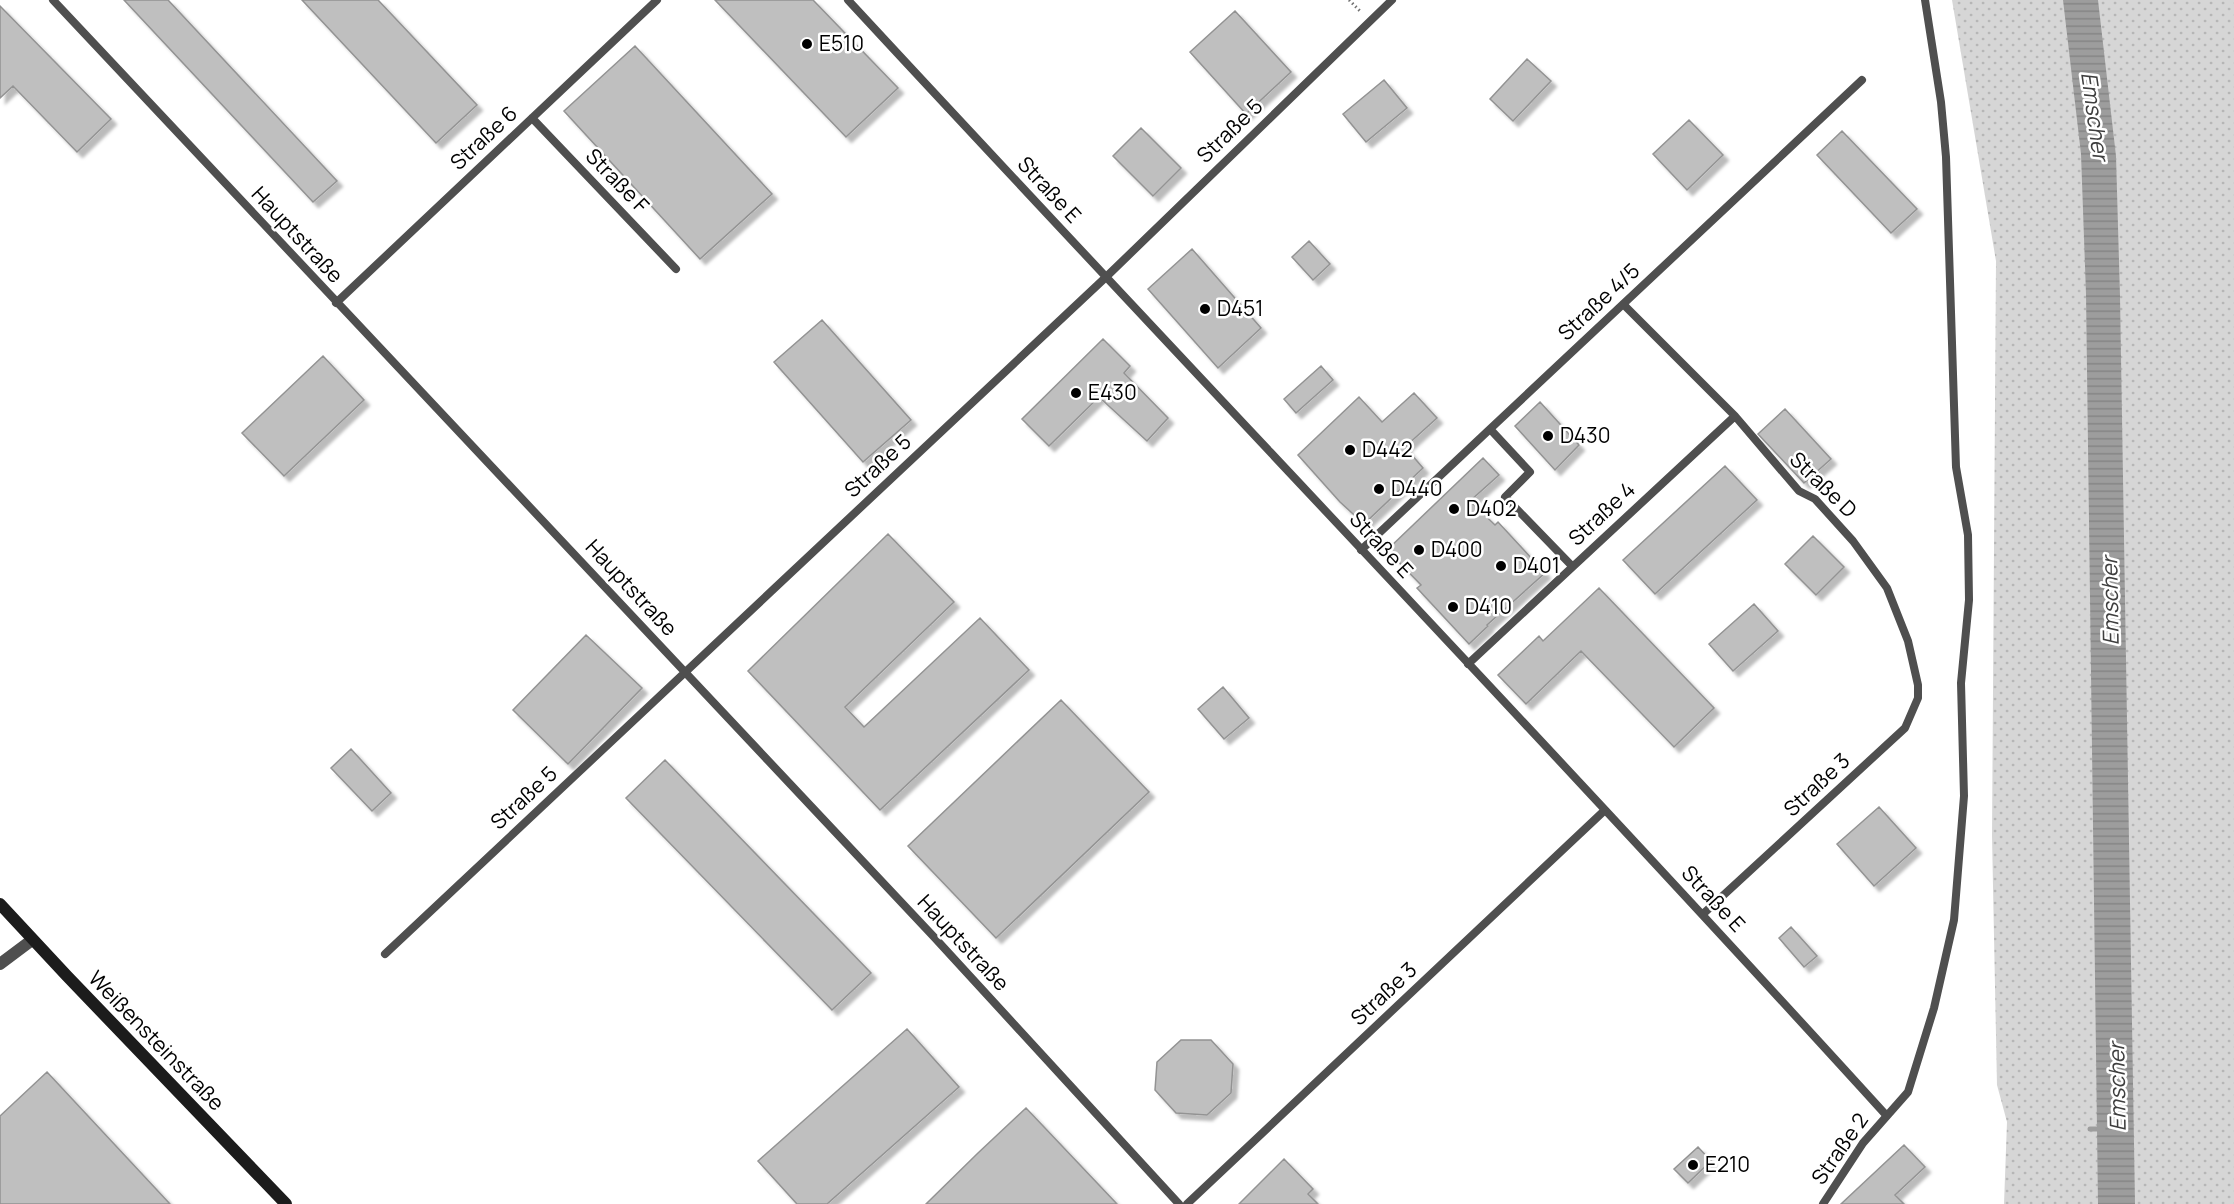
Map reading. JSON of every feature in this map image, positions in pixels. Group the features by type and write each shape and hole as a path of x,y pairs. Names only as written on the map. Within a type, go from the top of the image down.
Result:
{"street":[{"name":"Weißensteinstraße","path":"1,910 286,1204"},
{"path":"0,964 32,940"}],"lane":[{"name":"Hauptstraße","path":"53,0 942,946 1179,1204"},
{"name":"Straße 6","path":"336,303 657,0"},
{"name":"Straße E","path":"848,0 1105,278 1703,914 1886,1115"},
{"name":"Straße 5","path":"385,954 1105,278 1392,0"},
{"name":"Straße 2","path":"1823,1204 1863,1143 1908,1092 1934,1008 1954,921 1964,796 1961,683 1969,600 1968,535 1956,467 1946,157 1941,102 1924,0"},
{"name":"Straße 4/5","path":"1361,550 1862,80"},
{"name":"Straße F","path":"532,118 676,269"},
{"name":"Straße D","path":"1623,304 1735,416 1799,491 1815,499 1854,541 1887,588 1908,641 1918,685 1918,698"},
{"name":"Straße 4","path":"1468,664 1735,416"},
{"path":"1490,429 1530,472 1504,497 1572,567"},
{"name":"Straße 3","path":"1703,914 1905,728 1918,698"},
{"name":"Straße 3","path":"1187,1204 1605,810"}],"shaded area":[{"path":"1952,0 2234,0 2234,1204 2004,1204 2007,1122 1997,1085 1992,836 1996,261"}],"water":[{"name":"Emscher","path":"2063,0 2098,0 2116,156 2135,1204 2098,1204 2086,294 2081,154"}],"building":[{"path":"124,0 168,0 337,181 313,202"},
{"path":"302,0 378,0 477,105 436,143"},
{"name":"E510","path":"715,0 813,0 898,88 846,137"},
{"path":"0,6 111,119 77,152 13,86 0,98"},
{"path":"1235,11 1291,72 1246,114 1190,52"},
{"path":"635,46 772,194 700,259 564,111"},
{"path":"1527,59 1551,81 1513,121 1490,99"},
{"path":"1384,80 1407,108 1366,142 1343,114"},
{"path":"1689,120 1723,155 1687,190 1653,154"},
{"path":"1141,128 1181,168 1153,196 1113,156"},
{"path":"1842,131 1917,209 1891,233 1817,155"},
{"path":"1309,241 1330,264 1313,280 1292,257"},
{"name":"D451","path":"1192,249 1261,328 1218,368 1148,289"},
{"path":"822,320 911,420 863,462 774,362"},
{"name":"E430","path":"1103,339 1130,366 1124,373 1168,418 1147,441 1099,397 1049,446 1022,419"},
{"path":"323,356 364,400 284,476 242,433"},
{"path":"1321,366 1333,380 1296,413 1284,399"},
{"path":"1414,393 1437,418 1405,447 1423,468 1364,524 1340,502 1298,455 1359,397 1382,422"},
{"name":"D430","path":"1540,402 1579,445 1555,470 1515,426"},
{"path":"1785,409 1831,459 1804,483 1758,434"},
{"path":"1483,458 1499,475 1470,501 1495,525 1498,522 1545,573 1469,644 1417,588 1421,585 1387,550"},
{"path":"1725,466 1757,500 1655,594 1623,560"},
{"path":"888,534 954,602 845,707 864,727 980,618 1029,670 880,810 748,671"},
{"path":"1813,536 1844,567 1816,595 1785,564"},
{"path":"1599,588 1714,708 1674,747 1581,651 1526,704 1498,675 1539,636 1543,641"},
{"path":"1754,604 1778,631 1733,671 1709,644"},
{"path":"586,635 642,688 568,764 513,710"},
{"path":"1223,687 1249,718 1224,739 1198,709"},
{"path":"1061,700 1149,792 996,938 908,846"},
{"path":"351,749 391,793 372,811 331,768"},
{"path":"665,760 871,973 832,1010 626,798"},
{"path":"1879,807 1916,848 1874,886 1837,844"},
{"path":"1791,927 1817,956 1804,967 1779,938"},
{"path":"907,1029 959,1087 827,1204 797,1204 758,1161"},
{"path":"1181,1040 1211,1040 1233,1064 1231,1093 1207,1115 1176,1113 1155,1090 1157,1062"},
{"path":"47,1072 170,1204 0,1204 0,1116"},
{"path":"1026,1108 1117,1204 926,1204 978,1153"},
{"path":"1904,1145 1925,1167 1895,1195 1904,1204 1841,1204"},
{"name":"E210","path":"1698,1147 1711,1161 1688,1183 1674,1169"},
{"path":"1284,1159 1313,1189 1308,1194 1318,1204 1239,1204"}],"waterway":[{"name":"Emscher","path":"2090,1129 2103,1129"}],"place":[{"name":"E510","path":"807,44"},
{"name":"D451","path":"1205,309"},
{"name":"E430","path":"1076,393"},
{"name":"D430","path":"1548,436"},
{"name":"D442","path":"1350,450"},
{"name":"D440","path":"1379,489"},
{"name":"D402","path":"1454,509"},
{"name":"D400","path":"1419,550"},
{"name":"D401","path":"1501,566"},
{"name":"D410","path":"1453,607"},
{"name":"E210","path":"1693,1165"}]}
